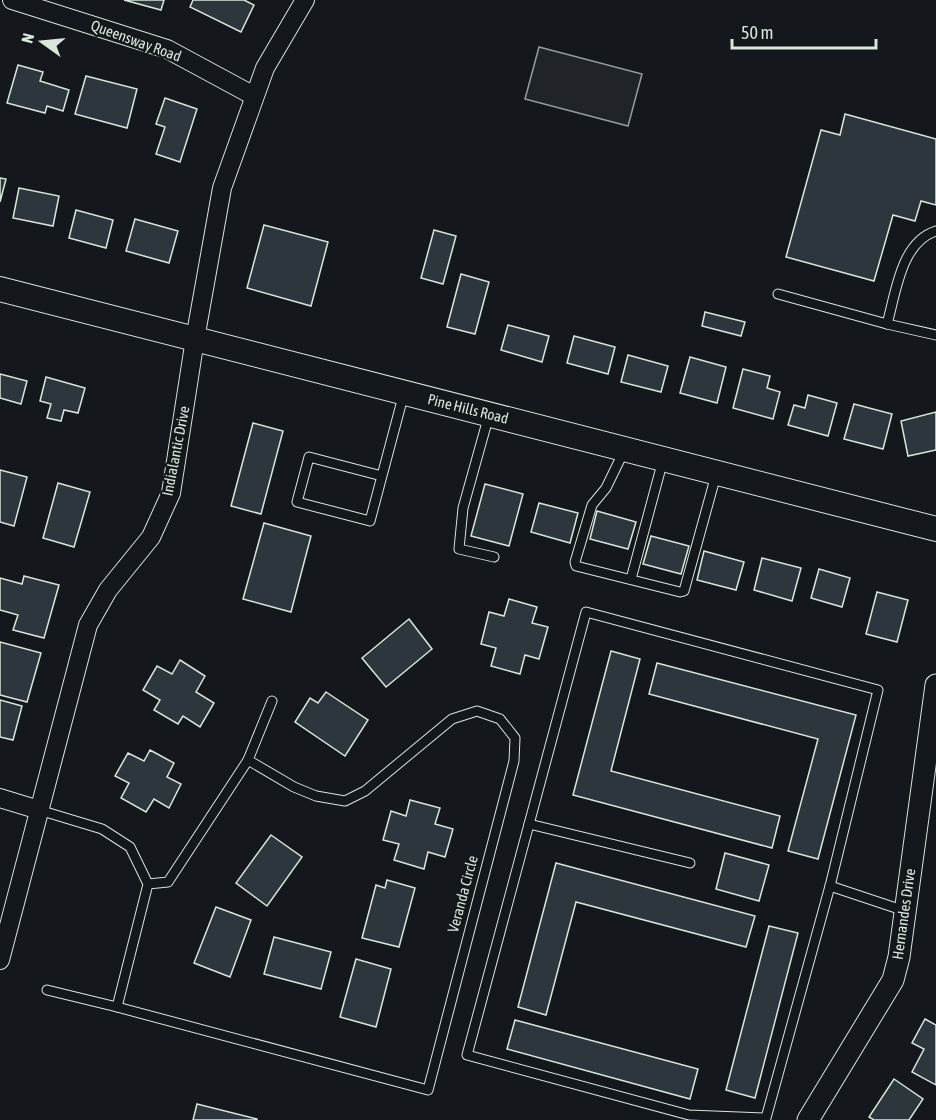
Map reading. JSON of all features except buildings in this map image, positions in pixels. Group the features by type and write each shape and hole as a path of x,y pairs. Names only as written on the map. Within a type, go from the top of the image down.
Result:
{"main road":[{"name":"Pine Hills Road","path":"0,289 936,529"}],"street":[{"name":"Queensway Road","path":"12,0 68,8 167,49 254,96"},
{"name":"Indialantic Drive","path":"0,960 88,625 108,590 151,537 171,493 222,188 265,68 305,0"},
{"name":"Hernandes Drive","path":"808,1120 893,980 899,957 934,717 936,685"},
{"path":"0,798 39,810"}],"lane":[{"path":"887,324 907,255 914,244 926,234 936,231"},
{"path":"778,294 936,335"},
{"path":"382,476 309,457 297,502 370,521 382,476 404,393"},
{"path":"489,415 463,508 459,549 494,557"},
{"path":"625,449 606,488 592,505 575,562 576,566 680,592 684,591 717,473"},
{"path":"631,579 663,459"},
{"path":"586,612 878,690 830,886 766,1118 689,1115 467,1055 586,612"},
{"path":"148,884 168,882 248,760 272,701"},
{"name":"Veranda Circle","path":"117,1007 428,1090 514,761 514,738 500,719 477,711 452,719 365,791 345,801 316,796 294,787 248,760"},
{"path":"39,810 102,829 130,847 148,884 117,1007 46,990"},
{"path":"529,824 690,863"},
{"path":"830,886 905,911"}],"shaded area":[{"path":"539,47 642,74 628,126 525,99"}]}
